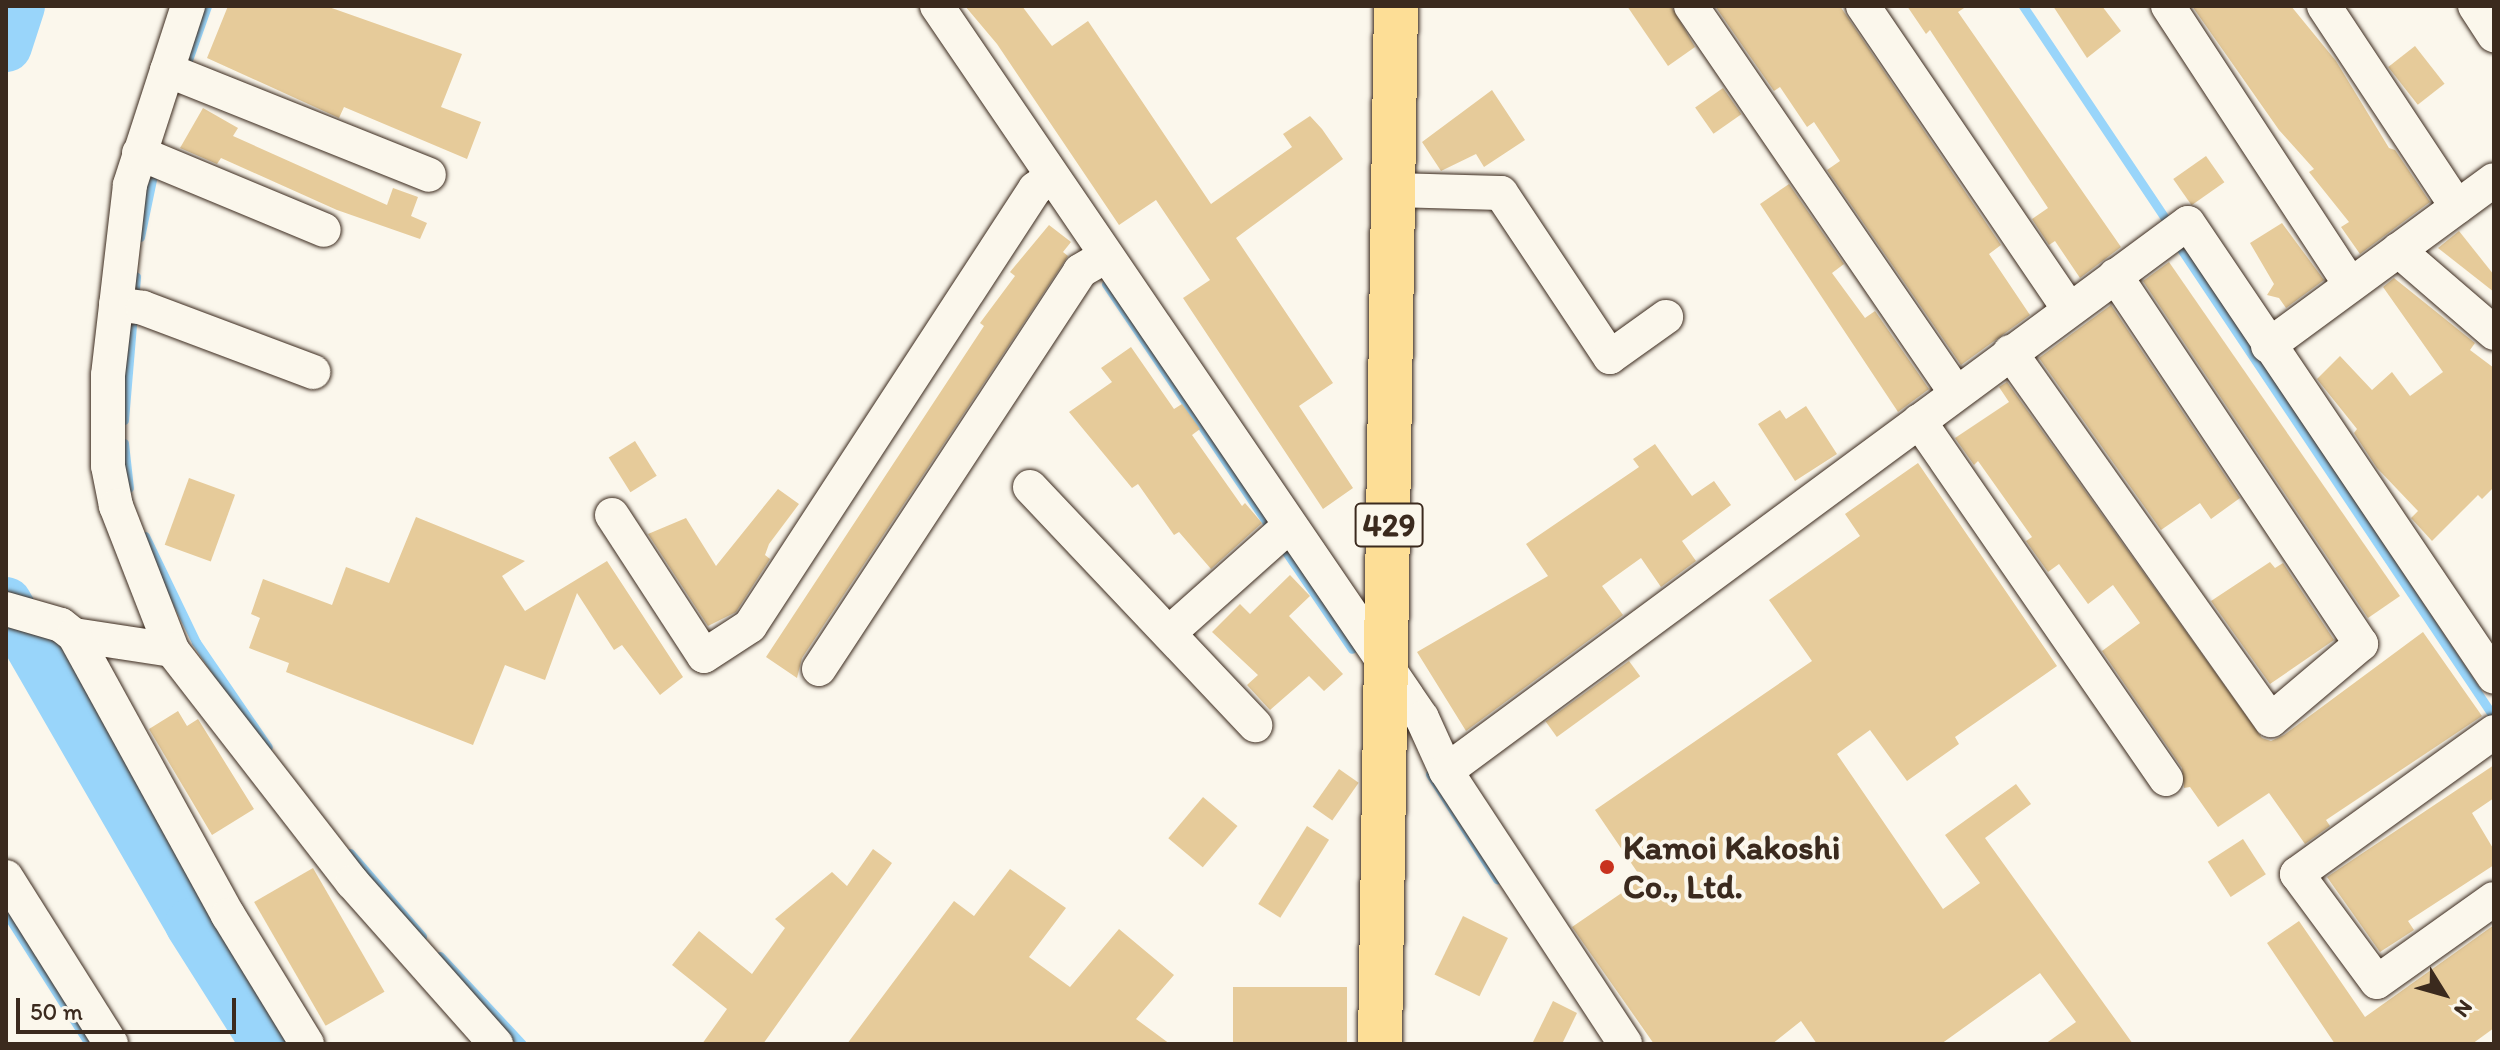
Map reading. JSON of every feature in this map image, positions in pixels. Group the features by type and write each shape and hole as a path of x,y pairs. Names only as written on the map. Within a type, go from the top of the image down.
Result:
{"highway":[{"name":"429","path":"1380,1044 1396,6"}],"street":[{"path":"188,6 178,74 151,158 129,306 108,375 108,466 116,506 172,650 295,813 496,1044"},
{"path":"937,6 1044,182 1281,533 1422,718 1446,771 1610,1039"},
{"path":"1691,6 1956,393"},
{"path":"1863,6 2068,308"},
{"path":"2168,6 2350,284"},
{"path":"2324,6 2457,207"},
{"path":"2475,6 2494,35"},
{"path":"178,74 429,175"},
{"path":"151,158 324,230"},
{"path":"2268,346 2494,180"},
{"path":"612,515 704,656 750,626 1044,182"},
{"path":"1393,190 1501,193 1610,357 1666,317"},
{"path":"1446,771 2068,308 2188,223 2268,346 2494,677"},
{"path":"2398,250 2494,333"},
{"path":"819,669 1097,260"},
{"path":"2010,352 2271,720 2361,644 2115,275"},
{"path":"129,306 313,372"},
{"path":"1919,421 2166,779"},
{"path":"1030,487 1255,725"},
{"path":"1169,633 1281,533"},
{"path":"6,609 68,630 172,650"},
{"path":"68,630 228,915 307,1044"},
{"path":"2494,732 2297,874 2377,982 2494,899"},
{"path":"6,877 111,1044"}],"building":[{"path":"228,6 326,6 462,54 441,107 481,122 467,159 344,107 339,118 207,58"},
{"path":"965,6 1022,6 1052,46 1088,21 1211,204 1292,147 1283,134 1310,116 1322,129 1343,159 1236,238 1333,383 1299,406 1353,488 1323,509 1183,298 1210,280 1156,200 1119,225 997,44"},
{"path":"1627,6 1671,6 1695,47 1668,66"},
{"path":"1715,6 1840,6 2001,245 1989,254 2030,315 1961,365 1827,170 1840,161 1814,122 1807,127 1780,87 1774,91"},
{"path":"1907,6 1967,6 1958,12 2121,247 2080,278 2055,241 2049,245 2032,219 2048,208 1930,30 1926,34"},
{"path":"2053,6 2102,6 2121,31 2087,58"},
{"path":"2192,6 2291,6 2336,61 2389,148 2395,150 2430,202 2360,254 2341,227 2349,222 2309,172 2314,169 2279,130"},
{"path":"2415,46 2445,84 2418,105 2388,67"},
{"path":"1723,88 1741,114 1714,134 1695,108"},
{"path":"1492,90 1525,140 1484,167 1476,154 1441,171 1422,142"},
{"path":"203,108 238,128 233,136 387,205 393,188 418,197 411,216 427,223 420,239 337,210 221,158 217,164 180,148"},
{"path":"2206,156 2224,182 2192,205 2173,179"},
{"path":"1789,184 1844,264 1832,273 1865,318 1875,311 1929,389 1898,412 1760,204"},
{"path":"2282,223 2324,280 2286,308 2279,298 2267,295 2274,284 2250,243"},
{"path":"1049,225 1071,242 1063,252 1068,256 802,658 797,678 766,657 984,326 980,323 1015,276 1010,272"},
{"path":"2459,231 2494,275 2494,292 2438,248"},
{"path":"2169,262 2400,596 2368,618 2143,281"},
{"path":"2394,278 2475,343 2470,350 2494,368 2494,487 2482,499 2478,495 2432,541 2411,518 2418,511 2377,468 2354,433 2357,429 2317,379 2340,356 2372,390 2392,372 2410,396 2443,372 2383,287"},
{"path":"2111,305 2240,498 2211,519 2200,503 2161,530 2039,358"},
{"path":"1131,347 1174,409 1182,404 1200,429 1192,435 1242,506 1245,503 1262,523 1211,569 1179,532 1174,535 1138,484 1132,488 1069,412 1112,382 1101,368"},
{"path":"2007,382 2262,738 2271,741 2284,735 2423,632 2482,716 2326,820 2330,826 2305,844 2269,793 2218,827 2190,787 2184,788 2182,768 2102,651 2140,623 2113,585 2088,604 2059,564 2048,572 2026,541 2032,537 1978,461 1974,465 1955,438 2009,402 1999,387"},
{"path":"1806,406 1837,454 1795,481 1758,424 1780,410 1786,419"},
{"path":"635,441 657,476 630,492 609,457"},
{"path":"1655,444 1692,496 1714,481 1731,505 1682,541 1696,561 1661,587 1641,558 1602,586 1623,615 1466,731 1417,652 1548,576 1526,544 1639,467 1633,459"},
{"path":"1918,463 2057,666 1955,737 1959,744 1907,781 1870,730 1837,754 1943,909 1980,883 1945,835 2016,784 2031,804 1985,838 2133,1044 2045,1044 2076,1022 2040,973 1941,1044 1817,1044 1801,1021 1772,1044 1654,1044 1572,927 1642,879 1595,810 1812,661 1769,600 1860,536 1845,514"},
{"path":"189,478 235,495 211,561 165,545"},
{"path":"778,489 799,504 769,544 765,555 770,559 736,612 708,626 648,534 686,518 716,566"},
{"path":"416,517 525,561 502,576 525,611 607,561 683,677 660,695 622,645 614,650 577,593 545,680 505,665 473,745 286,672 289,663 249,648 260,618 251,614 263,579 332,605 346,567 389,583"},
{"path":"2270,562 2275,568 2283,563 2334,640 2270,684 2211,601"},
{"path":"1290,575 1310,596 1289,616 1343,674 1324,691 1309,676 1270,710 1247,685 1258,675 1212,632 1240,604 1250,614"},
{"path":"1629,661 1640,676 1557,737 1546,722"},
{"path":"178,711 187,726 198,719 254,809 212,835 149,729"},
{"path":"2494,765 2494,798 2472,813 2494,850 2494,865 2408,921 2414,930 2380,952 2327,877"},
{"path":"1339,769 1359,783 1332,820 1313,807"},
{"path":"1203,797 1237,826 1203,867 1168,838"},
{"path":"1307,826 1329,840 1280,918 1258,904"},
{"path":"2243,839 2266,874 2231,897 2208,862"},
{"path":"873,849 892,863 763,1044 702,1044 727,1009 672,965 699,931 752,974 785,928 775,919 832,872 847,886"},
{"path":"313,868 384,992 326,1026 254,902"},
{"path":"1010,869 1066,908 1029,957 1070,987 1119,929 1174,975 1136,1019 1170,1044 847,1044 954,901 974,916"},
{"path":"1463,916 1508,938 1479,996 1435,974"},
{"path":"2299,921 2365,1017 2494,925 2494,1028 2472,1044 2335,1044 2267,943"},
{"path":"1233,987 1347,987 1347,1044 1233,1044"},
{"path":"1553,1001 1577,1013 1562,1044 1532,1044"}],"waterway":[{"path":"6,46 19,6"},
{"path":"188,60 207,6"},
{"path":"2023,6 2170,226"},
{"path":"140,237 155,165"},
{"path":"2175,240 2493,716"},
{"path":"124,420 136,276"},
{"path":"1106,284 1272,530"},
{"path":"124,443 129,488"},
{"path":"145,536 196,642 268,747"},
{"path":"1280,543 1352,649"},
{"path":"6,603 191,924 267,1044"},
{"path":"1430,774 1497,879"},
{"path":"350,853 422,936"},
{"path":"6,913 89,1044"},
{"path":"440,956 522,1044"}],"place":[{"name":"Kamoi Kakoshi Co., Ltd.","path":"1607,867"}]}
